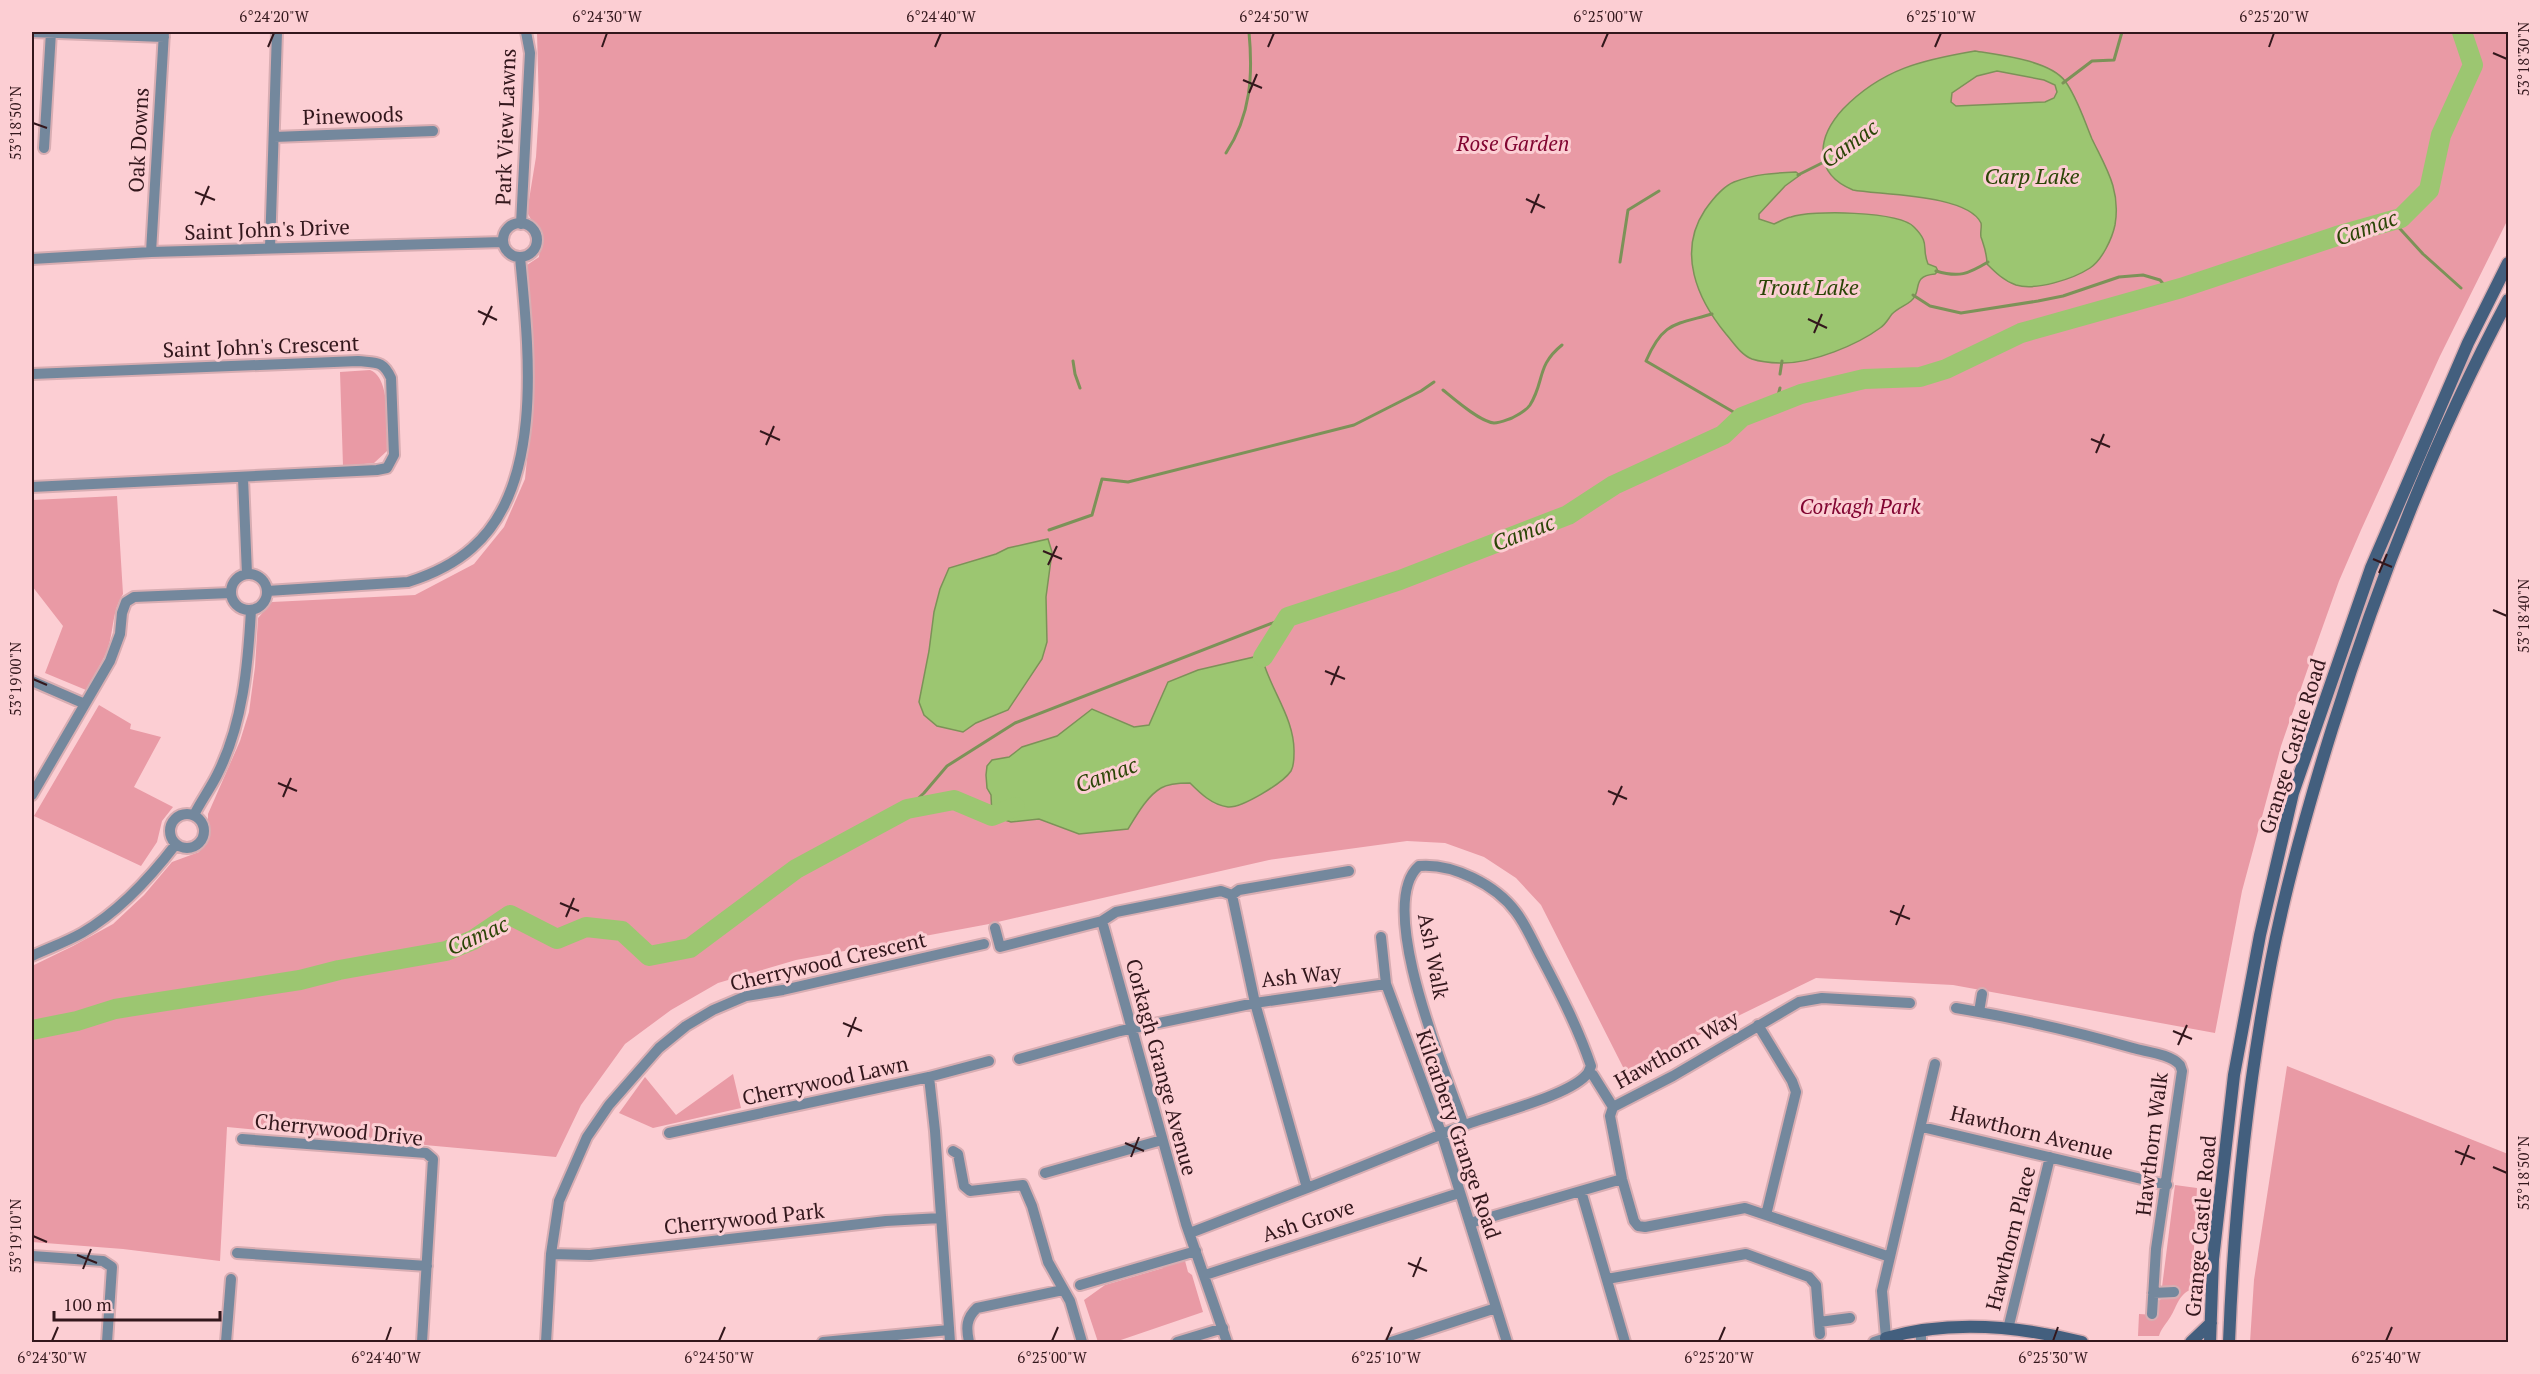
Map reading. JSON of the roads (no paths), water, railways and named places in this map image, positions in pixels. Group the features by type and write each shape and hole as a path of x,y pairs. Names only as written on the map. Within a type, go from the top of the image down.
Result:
{"main road":[{"name":"Grange Castle Road","path":"2210,1342 2213,1259 2234,1075 2260,934 2293,793 2371,568 2468,343 2508,263"},
{"name":"Grange Castle Road","path":"2229,1342 2245,1121 2271,961 2303,820 2347,680 2386,568 2452,412 2508,300"},
{"path":"2192,1342 2211,1323"},
{"path":"1880,1340 1921,1337 1968,1328 2035,1332 2082,1342"}],"street":[{"path":"32,32 164,34"},
{"path":"44,148 51,32"},
{"name":"Pinewoods","path":"270,248 277,32"},
{"name":"Park View Lawns","path":"520,224 530,52 526,32"},
{"name":"Oak Downs","path":"151,252 164,34"},
{"name":"Pinewoods","path":"274,137 433,131"},
{"path":"515,224 531,228 537,238 531,253 520,257 511,255 503,242 506,231 515,224"},
{"name":"Saint John's Drive","path":"32,259 151,252 503,242"},
{"path":"267,591 408,582 426,576 456,559 472,548 486,533 514,483 523,442 527,347 520,257"},
{"name":"Saint John's Crescent","path":"32,374 358,361 380,363 386,367 391,378 394,455 387,468 356,472 32,487"},
{"path":"243,478 247,574"},
{"path":"247,574 262,580 267,591 261,605 251,609 240,607 231,593 238,578 247,574"},
{"path":"32,795 115,650 126,602 134,597 231,593"},
{"path":"194,814 218,774 236,722 247,673 251,609"},
{"path":"32,681 86,704"},
{"path":"183,814 194,814 204,824 204,836 192,848 176,844 170,830 174,820 183,814"},
{"path":"32,956 65,942 104,917 149,879 176,844"},
{"name":"Ash Walk","path":"1464,1125 1416,987 1404,926 1408,886 1413,871 1419,866 1440,867 1477,880 1500,896 1517,912 1574,1020 1591,1066 1588,1072"},
{"path":"995,928 1000,948 1102,921 1116,912 1221,891 1232,895 1239,890 1349,871"},
{"name":"Ash Way","path":"1232,895 1255,1003 1386,984"},
{"name":"Corkagh Grange Avenue","path":"1102,921 1162,1140 1190,1233 1227,1342"},
{"name":"Kilcarbery Grange Road","path":"1382,937 1386,984 1442,1135 1507,1342"},
{"name":"Cherrywood Crescent","path":"546,1342 551,1254 559,1201 587,1137 609,1105 659,1048 686,1026 713,1010 746,996 783,990 984,944"},
{"path":"1893,1001 1894,988"},
{"path":"1979,1012 1982,994"},
{"name":"Hawthorn Way","path":"1613,1107 1673,1076 1791,1005 1810,999 1910,1003"},
{"path":"1019,1059 1131,1030 1255,1003 1307,1188"},
{"name":"Hawthorn Walk","path":"1956,1008 2062,1028 2176,1060 2182,1071 2156,1249 2152,1314"},
{"name":"Hawthorn Way","path":"1758,1025 1792,1081 1796,1092 1766,1215"},
{"name":"Cherrywood Lawn","path":"669,1133 928,1077 989,1061"},
{"name":"Hawthorn Avenue","path":"1880,1340 1882,1291 1935,1064"},
{"path":"1190,1233 1464,1125 1563,1090 1585,1077 1588,1072 1593,1075 1613,1107 1610,1116 1622,1179 1634,1221 1638,1226 1645,1227 1740,1209 1766,1215 1890,1257"},
{"path":"928,1077 935,1134 950,1342"},
{"name":"Hawthorn Avenue","path":"1922,1127 2167,1185"},
{"name":"Cherrywood Drive","path":"242,1139 426,1153 433,1159 422,1342"},
{"path":"1045,1173 1162,1140"},
{"path":"953,1151 958,1154 964,1186 970,1191 1009,1184 1023,1185 1032,1206 1048,1262 1070,1301 1082,1342"},
{"name":"Hawthorn Place","path":"2008,1329 2050,1157"},
{"path":"1470,1223 1622,1179"},
{"path":"1581,1191 1625,1342"},
{"name":"Ash Grove","path":"1204,1275 1460,1193"},
{"name":"Cherrywood Park","path":"551,1254 590,1255 886,1221 941,1218"},
{"path":"1080,1285 1196,1251"},
{"path":"237,1253 427,1266"},
{"path":"1607,1279 1746,1254 1809,1277 1816,1285 1820,1328 1850,1318"},
{"path":"32,1256 103,1261 112,1267 107,1342"},
{"path":"226,1342 231,1278"},
{"path":"969,1342 966,1328 969,1315 977,1308 1063,1290"},
{"path":"2153,1293 2174,1292"},
{"path":"1391,1342 1496,1308"},
{"path":"1177,1342 1222,1328"},
{"path":"824,1342 948,1330"}],"water":[{"name":"Carp Lake","path":"1975,51 2036,63 2048,68 2065,81 2077,101 2111,180 2116,212 2115,225 2106,249 2090,268 2074,276 2044,285 2016,285 2004,279 1987,264 1981,237 1981,223 1973,213 1941,201 1853,190 1841,184 1828,171 1823,154 1826,135 1843,109 1858,95 1888,75 1904,68 1937,58","holes":["1997,71 2044,80 2055,85 2057,92 2054,98 2045,102 1956,106 1951,102 1952,93 1977,76"]},
{"name":"Trout Lake","path":"1796,172 1800,175 1785,186 1759,214 1759,219 1774,224 1801,215 1854,213 1905,222 1919,233 1924,242 1928,264 1936,267 1938,271 1922,278 1911,301 1894,312 1882,326 1859,341 1808,360 1783,363 1759,361 1748,357 1741,351 1707,306 1694,275 1692,242 1705,210 1725,187 1742,179 1772,173"},
{"path":"1048,539 1052,552 1046,597 1047,642 1042,659 1008,710 976,723 963,732 937,726 924,715 919,702 934,612 949,568 996,554 1008,548"},
{"path":"1276,633 1280,636 1268,654 1265,667 1288,720 1294,758 1291,771 1271,788 1243,803 1228,807 1212,801 1190,783 1171,784 1164,786 1151,796 1128,829 1079,834 1039,819 1011,822 992,816 991,795 987,788 986,775 987,766 992,760 1009,757 1022,747 1057,736 1092,709 1134,727 1149,725 1168,682 1198,670 1258,656"}],"waterway":[{"path":"1226,153 1241,124 1248,94 1251,64 1249,32"},
{"name":"Camac","path":"2063,83 2092,61 2114,60 2122,32"},
{"name":"Camac","path":"1263,657 1288,617 1400,580 1568,515 1614,485 1723,435 1742,417 1801,394 1864,379 1920,377 1946,369 2021,333 2181,288 2337,236 2401,218 2429,190 2441,135 2473,65 2462,32"},
{"name":"Camac","path":"1798,175 1826,161"},
{"path":"1620,262 1628,210 1659,191"},
{"path":"2392,220 2423,254 2461,288"},
{"name":"Camac","path":"1936,271 1963,274 1988,262"},
{"name":"Camac","path":"1913,295 1930,306 1961,313 2063,296 2119,277 2143,275 2160,280 2169,291"},
{"name":"Camac","path":"1712,314 1671,327 1658,339 1646,361 1742,417"},
{"path":"1443,390 1467,410 1488,422 1496,423 1512,418 1530,405 1544,367 1562,345"},
{"path":"1073,361 1080,388"},
{"path":"1780,374 1782,361"},
{"path":"1049,530 1092,515 1102,479 1128,482 1354,425 1434,382"},
{"path":"1776,403 1780,388"},
{"name":"Camac","path":"907,809 947,766 1015,723 1288,617"},
{"name":"Camac","path":"32,1030 77,1021 115,1009 300,980 339,970 446,951 473,940 510,915 557,939 586,927 622,931 649,956 690,948 796,869 907,809 954,800 992,816 1015,807"}],"park label":[{"name":"Rose Garden","path":"1513,143"},
{"name":"Corkagh Park","path":"1860,506"}]}
